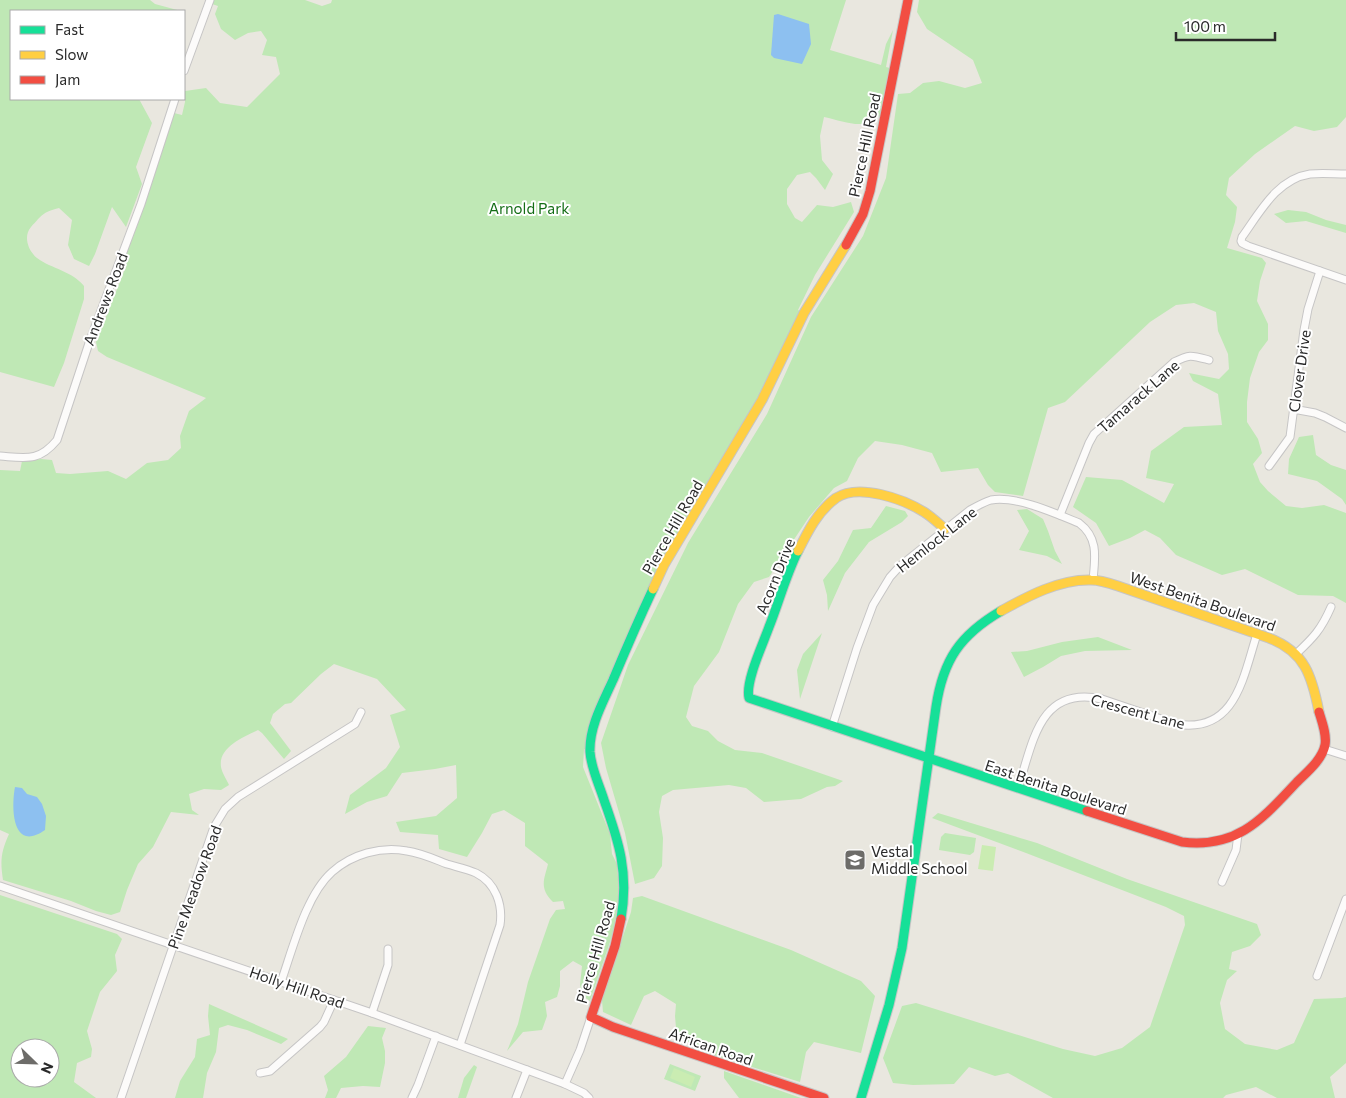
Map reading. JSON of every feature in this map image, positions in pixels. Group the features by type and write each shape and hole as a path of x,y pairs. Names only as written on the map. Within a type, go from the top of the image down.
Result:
{"street":[{"path":"185,68 210,0"},
{"name":"Pierce Hill Road","path":"565,1084 591,1018 617,936 624,898 624,872 621,855 591,762 592,734 619,665 664,565 758,408 804,313 846,246 863,214 870,191 908,0"},
{"name":"Andrews Road","path":"0,456 29,458 37,456 49,450 57,440 90,340 141,204 175,100"},
{"path":"1346,174 1311,174 1283,185 1274,194 1241,241 1248,246 1346,280"},
{"name":"Clover Drive","path":"1269,466 1290,437 1304,330 1308,309 1320,271"},
{"name":"Tamarack Lane","path":"1060,515 1089,442 1094,434 1174,362 1193,355 1209,360"},
{"path":"1293,409 1315,413 1346,428"},
{"name":"Acorn Drive","path":"752,699 749,698 747,693 789,572 807,534 831,502 838,497 852,493 875,493 924,511 945,529"},
{"name":"Hemlock Lane","path":"832,727 873,605 890,577 900,566 970,510 992,500 1002,499 1024,503 1079,523 1090,534 1094,543 1093,580"},
{"path":"861,1098 896,977 902,949 940,684 948,662 963,640 976,627 995,614 1019,601 1058,585 1076,580 1093,580"},
{"name":"West Benita Boulevard","path":"1093,580 1276,640 1286,645 1296,654 1307,670 1318,707 1325,741 1324,748"},
{"path":"1296,654 1315,636 1324,623 1331,607"},
{"name":"Crescent Lane","path":"1018,788 1039,726 1053,707 1078,697 1090,696 1176,724 1188,726 1205,723 1217,718 1226,711 1234,700 1257,634"},
{"name":"East Benita Boulevard","path":"752,699 1182,842 1197,844 1212,843 1238,834 1266,815 1301,779 1317,760 1324,748"},
{"name":"Pine Meadow Road","path":"122,1098 214,827 225,809 238,797 354,724 361,712"},
{"path":"1324,748 1346,756"},
{"path":"1222,882 1236,850 1238,834"},
{"path":"281,982 311,900 323,880 348,860 374,851 407,851 477,874 491,885 498,896 502,918 460,1044"},
{"name":"Holly Hill Road","path":"0,886 174,944 460,1044 565,1084 584,1093 589,1098"},
{"path":"1317,976 1346,899"},
{"path":"372,1013 388,965 388,949"},
{"path":"260,1073 270,1071 320,1026 324,1022 334,1000"},
{"name":"African Road","path":"591,1018 824,1098"},
{"path":"412,1098 436,1036"},
{"path":"516,1098 526,1070"}],"green space":[{"path":"0,0 150,0 155,4 177,10 10,10 10,100 140,100 152,123 136,167 142,184 126,227 112,207 89,266 74,259 68,245 72,220 59,208 43,214 31,227 27,235 29,247 37,258 68,273 84,286 84,299 64,363 54,387 0,372"},
{"name":"Arnold Park","path":"210,0 305,0 322,6 331,3 332,0 846,0 830,50 881,65 886,44 893,30 886,67 894,69 884,118 877,116 877,120 870,123 857,124 824,117 820,136 822,160 833,174 825,190 810,172 797,175 787,189 787,204 795,218 802,222 817,205 833,207 851,202 854,212 815,275 798,310 804,313 762,400 676,544 600,710 590,750 584,749 583,767 610,834 612,854 617,864 619,891 615,924 590,1001 583,996 580,985 582,966 573,961 560,971 560,986 557,997 545,1002 547,1016 542,1030 523,1032 507,1051 518,1024 528,982 550,919 556,910 565,909 563,901 553,902 544,888 548,864 525,846 525,823 504,810 492,814 467,857 439,849 438,835 400,832 396,822 436,816 457,798 456,765 402,773 387,796 367,802 345,814 350,795 386,768 400,747 390,715 406,710 377,679 334,664 291,703 285,704 273,714 270,723 291,751 284,759 258,730 233,744 224,754 221,760 221,767 229,785 221,790 204,789 189,794 192,810 199,815 171,812 153,847 138,864 120,912 111,915 96,911 71,901 3,880 2,856 9,834 0,830 0,470 20,471 22,461 41,459 52,460 56,473 70,474 108,471 126,479 147,463 168,460 181,448 180,436 189,411 206,398 107,357 98,351 96,342 127,264 120,261 170,112 182,115 185,91 206,88 220,103 247,107 280,74 276,57 262,55 267,40 261,31 248,33 235,40 221,29 215,14 218,6 209,3"},
{"path":"919,0 1346,0 1346,117 1337,127 1314,131 1295,126 1255,154 1229,178 1226,195 1237,207 1235,222 1227,248 1262,258 1266,263 1260,281 1257,301 1268,324 1268,340 1259,352 1250,378 1247,402 1247,422 1258,439 1262,453 1253,464 1260,482 1286,506 1302,508 1324,505 1346,513 1346,603 1333,596 1298,595 1245,569 1222,575 1176,555 1160,538 1145,530 1109,546 1096,523 1073,507 1086,477 1122,480 1164,503 1174,484 1146,478 1151,451 1184,427 1222,425 1218,394 1193,381 1189,373 1219,379 1229,369 1228,354 1218,331 1216,312 1194,303 1176,305 1150,322 1065,402 1048,408 1023,496 995,492 988,485 978,468 941,472 932,453 902,445 875,441 858,458 847,481 834,488 809,517 769,577 754,582 738,604 719,652 694,686 686,717 692,726 708,731 718,741 735,750 762,753 843,781 801,799 764,802 746,788 729,785 673,790 662,796 659,812 663,838 662,866 654,878 635,884 625,833 606,768 601,743 628,665 688,543 767,414 811,317 863,236 886,178 898,94 910,93 923,83 939,81 965,88 982,83 973,60 927,29 917,12"},
{"path":"1288,210 1306,212 1346,225 1346,233 1306,221 1286,223 1274,214"},
{"path":"1313,435 1316,455 1331,465 1346,470 1346,505 1342,499 1317,481 1288,474 1289,459 1299,437"},
{"path":"886,506 905,511 908,516 902,522 869,542 845,573 828,611 827,595 823,580 838,561 853,530 871,528"},
{"path":"1027,509 1043,519 1062,564 1047,556 1019,550 1029,531 1017,510"},
{"path":"822,633 800,699 797,670 803,654"},
{"path":"1098,637 1132,650 1085,651 1061,656 1024,677 1011,652 1027,651 1062,642"},
{"path":"938,813 1037,843 1127,879 1257,924 1261,935 1250,946 1232,952 1229,969 1237,971 1227,980 1220,1003 1225,1029 1245,1044 1277,1050 1294,1043 1314,999 1346,997 1346,1063 1330,1077 1335,1098 1277,1098 1256,1087 1226,1095 1223,1098 1053,1098 1008,1073 995,1076 969,1067 954,1084 913,1085 893,1083 883,1058 902,1006 916,1003 1063,1049 1095,1056 1122,1048 1150,1027 1185,925 1184,916 1166,907 932,818"},
{"path":"945,833 976,838 974,852 970,855 939,850 941,837"},
{"path":"982,845 996,847 993,871 978,869"},
{"path":"0,895 117,934 122,939 115,955 117,971 100,992 87,1031 92,1049 91,1057 77,1063 74,1082 96,1098 0,1098"},
{"path":"642,896 791,950 861,981 875,996 861,1053 814,1042 806,1052 800,1082 701,1051 679,1035 676,1028 676,1004 655,991 644,996 631,1025 603,1012 602,1000 631,912 633,898"},
{"path":"209,1004 288,1039 281,1044 247,1030 228,1025 219,1028 216,1052 207,1073 203,1098 175,1098 180,1081 195,1057 197,1039 210,1035"},
{"path":"368,1026 386,1028 382,1038 385,1063 380,1087 341,1088 336,1098 325,1098 328,1090 324,1076 346,1057"},
{"path":"670,1064 701,1076 695,1091 664,1079"},
{"path":"474,1065 477,1067 466,1098 458,1098 464,1078"},
{"path":"674,1068 695,1077 691,1087 670,1078"},
{"path":"724,1071 801,1098 739,1098 724,1078"}],"water":[{"path":"778,14 809,24 811,44 802,64 774,58 771,55 774,15"},
{"path":"15,787 22,788 27,794 37,797 42,804 46,816 45,830 34,836 26,836 20,832 16,825 13,806"}],"traffic: fast":[{"path":"798,551 755,663 748,691 749,698 1087,811"},
{"path":"621,919 624,887 621,858 614,830 592,764 590,743 597,715 653,589"},
{"path":"861,1098 889,1005 902,948 936,707 943,676 949,662 964,640 987,620 1001,611"}],"traffic: slow":[{"path":"653,589 664,565 762,400 804,313 846,245"},
{"path":"798,551 824,509 836,498 856,492 881,494 905,502 927,514 945,529"},
{"path":"1001,611 1033,594 1068,582 1091,580 1111,584 1269,638 1291,650 1299,658 1310,676 1319,712"}],"traffic: jam":[{"path":"846,245 863,214 870,191 908,0"},
{"path":"1087,811 1182,842 1202,843 1219,841 1234,836 1248,828 1273,808 1321,756 1325,745 1325,737 1319,712"},
{"path":"621,919 615,946 591,1017 613,1027 824,1098"}],"place":[{"name":"Vestal Middle School","path":"855,860"}]}
